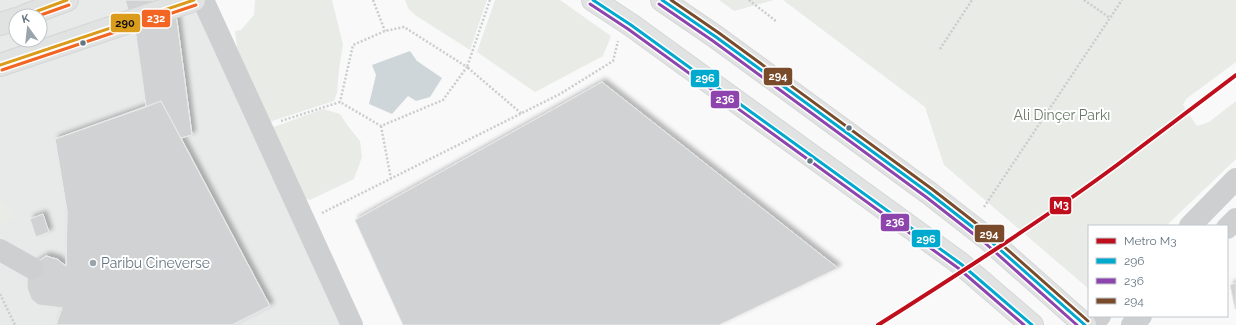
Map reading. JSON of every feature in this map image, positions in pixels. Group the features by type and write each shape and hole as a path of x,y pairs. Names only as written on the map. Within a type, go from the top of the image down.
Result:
{"main road":[{"path":"46,8 67,0"},
{"path":"0,65 194,0"},
{"path":"593,0 631,25 955,259 1032,325"},
{"path":"662,0 716,37 929,193 988,239 1085,325"}],"street":[{"path":"203,0 352,325"},
{"path":"1191,225 1236,179"},
{"path":"1228,227 1236,219"},
{"path":"0,250 32,268"},
{"path":"1091,325 1099,317"},
{"path":"1132,325 1140,317"}],"path":[{"path":"373,0 385,31"},
{"path":"381,126 443,100 467,67 490,0"},
{"path":"749,0 777,22"},
{"path":"940,49 972,0"},
{"path":"1084,0 1110,18"},
{"path":"984,207 1122,0"},
{"path":"340,102 353,45 385,31 404,27 467,67 522,114"},
{"path":"304,222 560,94 613,61 618,40 624,42"},
{"path":"261,128 340,102 381,126 391,179"},
{"path":"0,294 15,325"}],"shaded area":[{"path":"0,0 203,0 352,325 0,325"},
{"path":"410,51 417,61 442,78 430,97 416,101 408,96 392,114 369,104 376,75 372,65"}],"green space":[{"path":"255,0 332,0 343,45 337,93 334,101 269,122 238,56 235,31 241,30 254,15"},
{"path":"405,0 487,0 470,50 415,15 408,8"},
{"path":"495,0 560,0 611,36 603,56 535,92 477,52"},
{"path":"719,0 774,0 734,11"},
{"name":"Ali Dinçer Parkı","path":"783,0 1236,0 1236,62 1186,99 1183,105 1197,126 1209,122 1236,101 1236,159 1167,225 1088,225 1088,288 944,165 925,107"},
{"path":"323,109 340,114 360,141 362,157 354,179 310,200 304,198 271,128"},
{"path":"0,199 11,209 15,217 0,226"}],"building":[{"path":"125,0 171,0 177,21 192,135 181,138 270,306 232,325 56,325 62,308 38,305 31,299 27,288 27,277 35,263 46,256 57,259 66,266 67,211 55,139 146,107 136,36"},
{"path":"125,0 171,0 177,21 192,135 181,138 161,101 146,107 136,36"},
{"path":"602,82 838,268 719,325 403,325 355,220"},
{"path":"161,101 270,306 232,325 56,325 62,308 38,305 31,299 27,288 27,277 35,263 46,256 57,259 66,266 67,211 55,139"},
{"path":"43,214 49,232 36,237 30,219"},
{"path":"1236,283 1236,309 1235,309 1230,285"}],"metro line":[{"name":"M3","path":"878,325 1059,207 1236,75"}],"transit line":[{"name":"290","path":"46,8 67,0"},
{"name":"290","path":"0,65 194,0"},
{"name":"296","path":"593,0 631,25 961,264 1032,325"},
{"name":"296","path":"662,0 716,37 929,193 988,239 1085,325"},
{"name":"294","path":"671,0 719,33 932,189 991,235 1088,321"},
{"name":"236","path":"590,4 628,29 958,268 1024,325"},
{"name":"236","path":"659,4 713,41 926,197 985,243 1077,325"},
{"name":"232","path":"48,12 69,5"},
{"name":"232","path":"2,70 196,5"}],"place":[{"name":"Paribu Cineverse","path":"93,263"}]}
